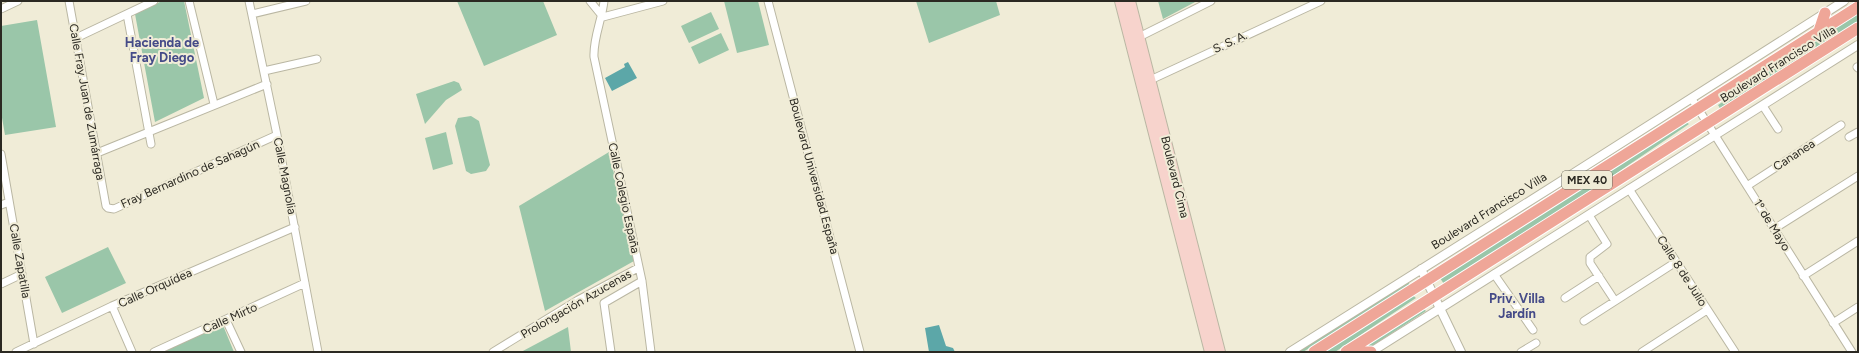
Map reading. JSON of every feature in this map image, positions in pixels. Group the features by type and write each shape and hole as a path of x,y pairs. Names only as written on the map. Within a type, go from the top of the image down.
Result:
{"main road":[{"name":"Boulevard Cima","path":"1120,1 1150,80 1220,352"},
{"name":"Boulevard Cima","path":"1130,1 1140,85 1210,352"},
{"name":"Boulevard Francisco Villa","path":"1314,352 1556,200 1858,7"},
{"path":"1819,31 1825,13"},
{"name":"Boulevard Francisco Villa","path":"1346,352 1858,28"},
{"path":"1346,352 1371,352"}],"street":[{"path":"1,9 18,1"},
{"name":"Calle Fray Juan de Zumárraga","path":"69,1 106,203"},
{"path":"76,38 154,1"},
{"path":"189,1 214,104"},
{"name":"Calle Magnolia","path":"249,1 278,135 318,352"},
{"path":"252,14 306,1"},
{"path":"590,1 603,17"},
{"path":"603,17 604,1"},
{"path":"603,17 663,1"},
{"name":"Boulevard Universidad España","path":"768,1 860,352"},
{"path":"1134,40 1211,1"},
{"name":"S. S. A.","path":"1140,85 1321,1"},
{"name":"Boulevard Francisco Villa","path":"1290,352 1571,176 1844,1"},
{"path":"127,14 151,144"},
{"name":"Calle Colegio España","path":"603,17 594,45 594,57 642,281 651,352"},
{"path":"1371,352 1858,45"},
{"path":"264,71 317,59"},
{"path":"97,153 214,104 267,84"},
{"name":"1º de Mayo","path":"1692,98 1804,276 1849,351"},
{"path":"1763,106 1778,129"},
{"name":"Cananea","path":"1747,186 1841,125"},
{"path":"1849,137 1858,132"},
{"name":"Fray Bernardino de Sahagún","path":"106,203 108,208 114,208 278,135"},
{"name":"Calle Zapatilla","path":"1,154 34,344"},
{"path":"1556,200 1571,176"},
{"path":"1774,229 1858,176"},
{"name":"Calle 8 de Julio","path":"1629,189 1732,351"},
{"path":"1,205 9,202"},
{"path":"1589,215 1607,242 1606,246 1589,259 1598,276 1615,301"},
{"path":"1547,241 1561,216"},
{"name":"Calle Orquídea","path":"16,352 112,306 295,227"},
{"path":"1804,276 1858,241"},
{"path":"1584,321 1676,262"},
{"name":"Prolongación Azucenas","path":"493,352 578,300 638,268"},
{"path":"1421,269 1461,352"},
{"path":"1,284 22,274"},
{"path":"1494,274 1533,330"},
{"path":"1565,298 1598,276"},
{"path":"611,352 604,303 642,281"},
{"name":"Calle Mirto","path":"154,352 305,283"},
{"path":"112,306 132,352"},
{"path":"1833,323 1858,307"},
{"path":"1642,352 1707,310"},
{"path":"226,320 241,352"},
{"path":"1522,352 1536,343"}],"green space":[{"path":"162,1 184,1 204,98 155,122 135,14"},
{"path":"457,1 543,1 557,35 484,66"},
{"path":"724,1 758,1 769,45 737,53"},
{"path":"916,1 996,1 1000,15 929,43"},
{"path":"1158,1 1197,1 1163,19"},
{"path":"711,12 719,29 689,43 681,26"},
{"path":"1858,12 1858,21 1839,36 1721,110 1718,105"},
{"path":"37,20 56,127 5,135 1,112 1,26"},
{"path":"721,33 729,50 699,64 691,47"},
{"path":"454,81 459,83 462,90 446,100 425,124 416,94"},
{"path":"471,116 479,121 490,165 486,171 471,174 466,171 455,126 458,118"},
{"path":"1686,122 1689,124 1605,181 1444,284 1440,278"},
{"path":"446,132 453,164 433,170 425,138"},
{"path":"609,152 634,261 545,311 519,206"},
{"path":"108,247 126,283 62,313 45,277"},
{"path":"1407,280 1410,285 1303,352 1295,352"},
{"path":"1409,292 1416,298 1335,352 1317,352"},
{"path":"1422,307 1426,311 1369,348 1359,347"},
{"path":"222,323 234,352 158,352"},
{"path":"568,327 571,352 521,352"}],"water":[{"path":"628,62 637,78 612,91 605,78 625,67 624,64"},
{"path":"939,325 946,346 953,348 955,352 929,352 925,328"}],"district":[{"name":"Hacienda de Fray Diego","path":"162,50"},
{"name":"Priv. Villa Jardín","path":"1517,306"}]}
